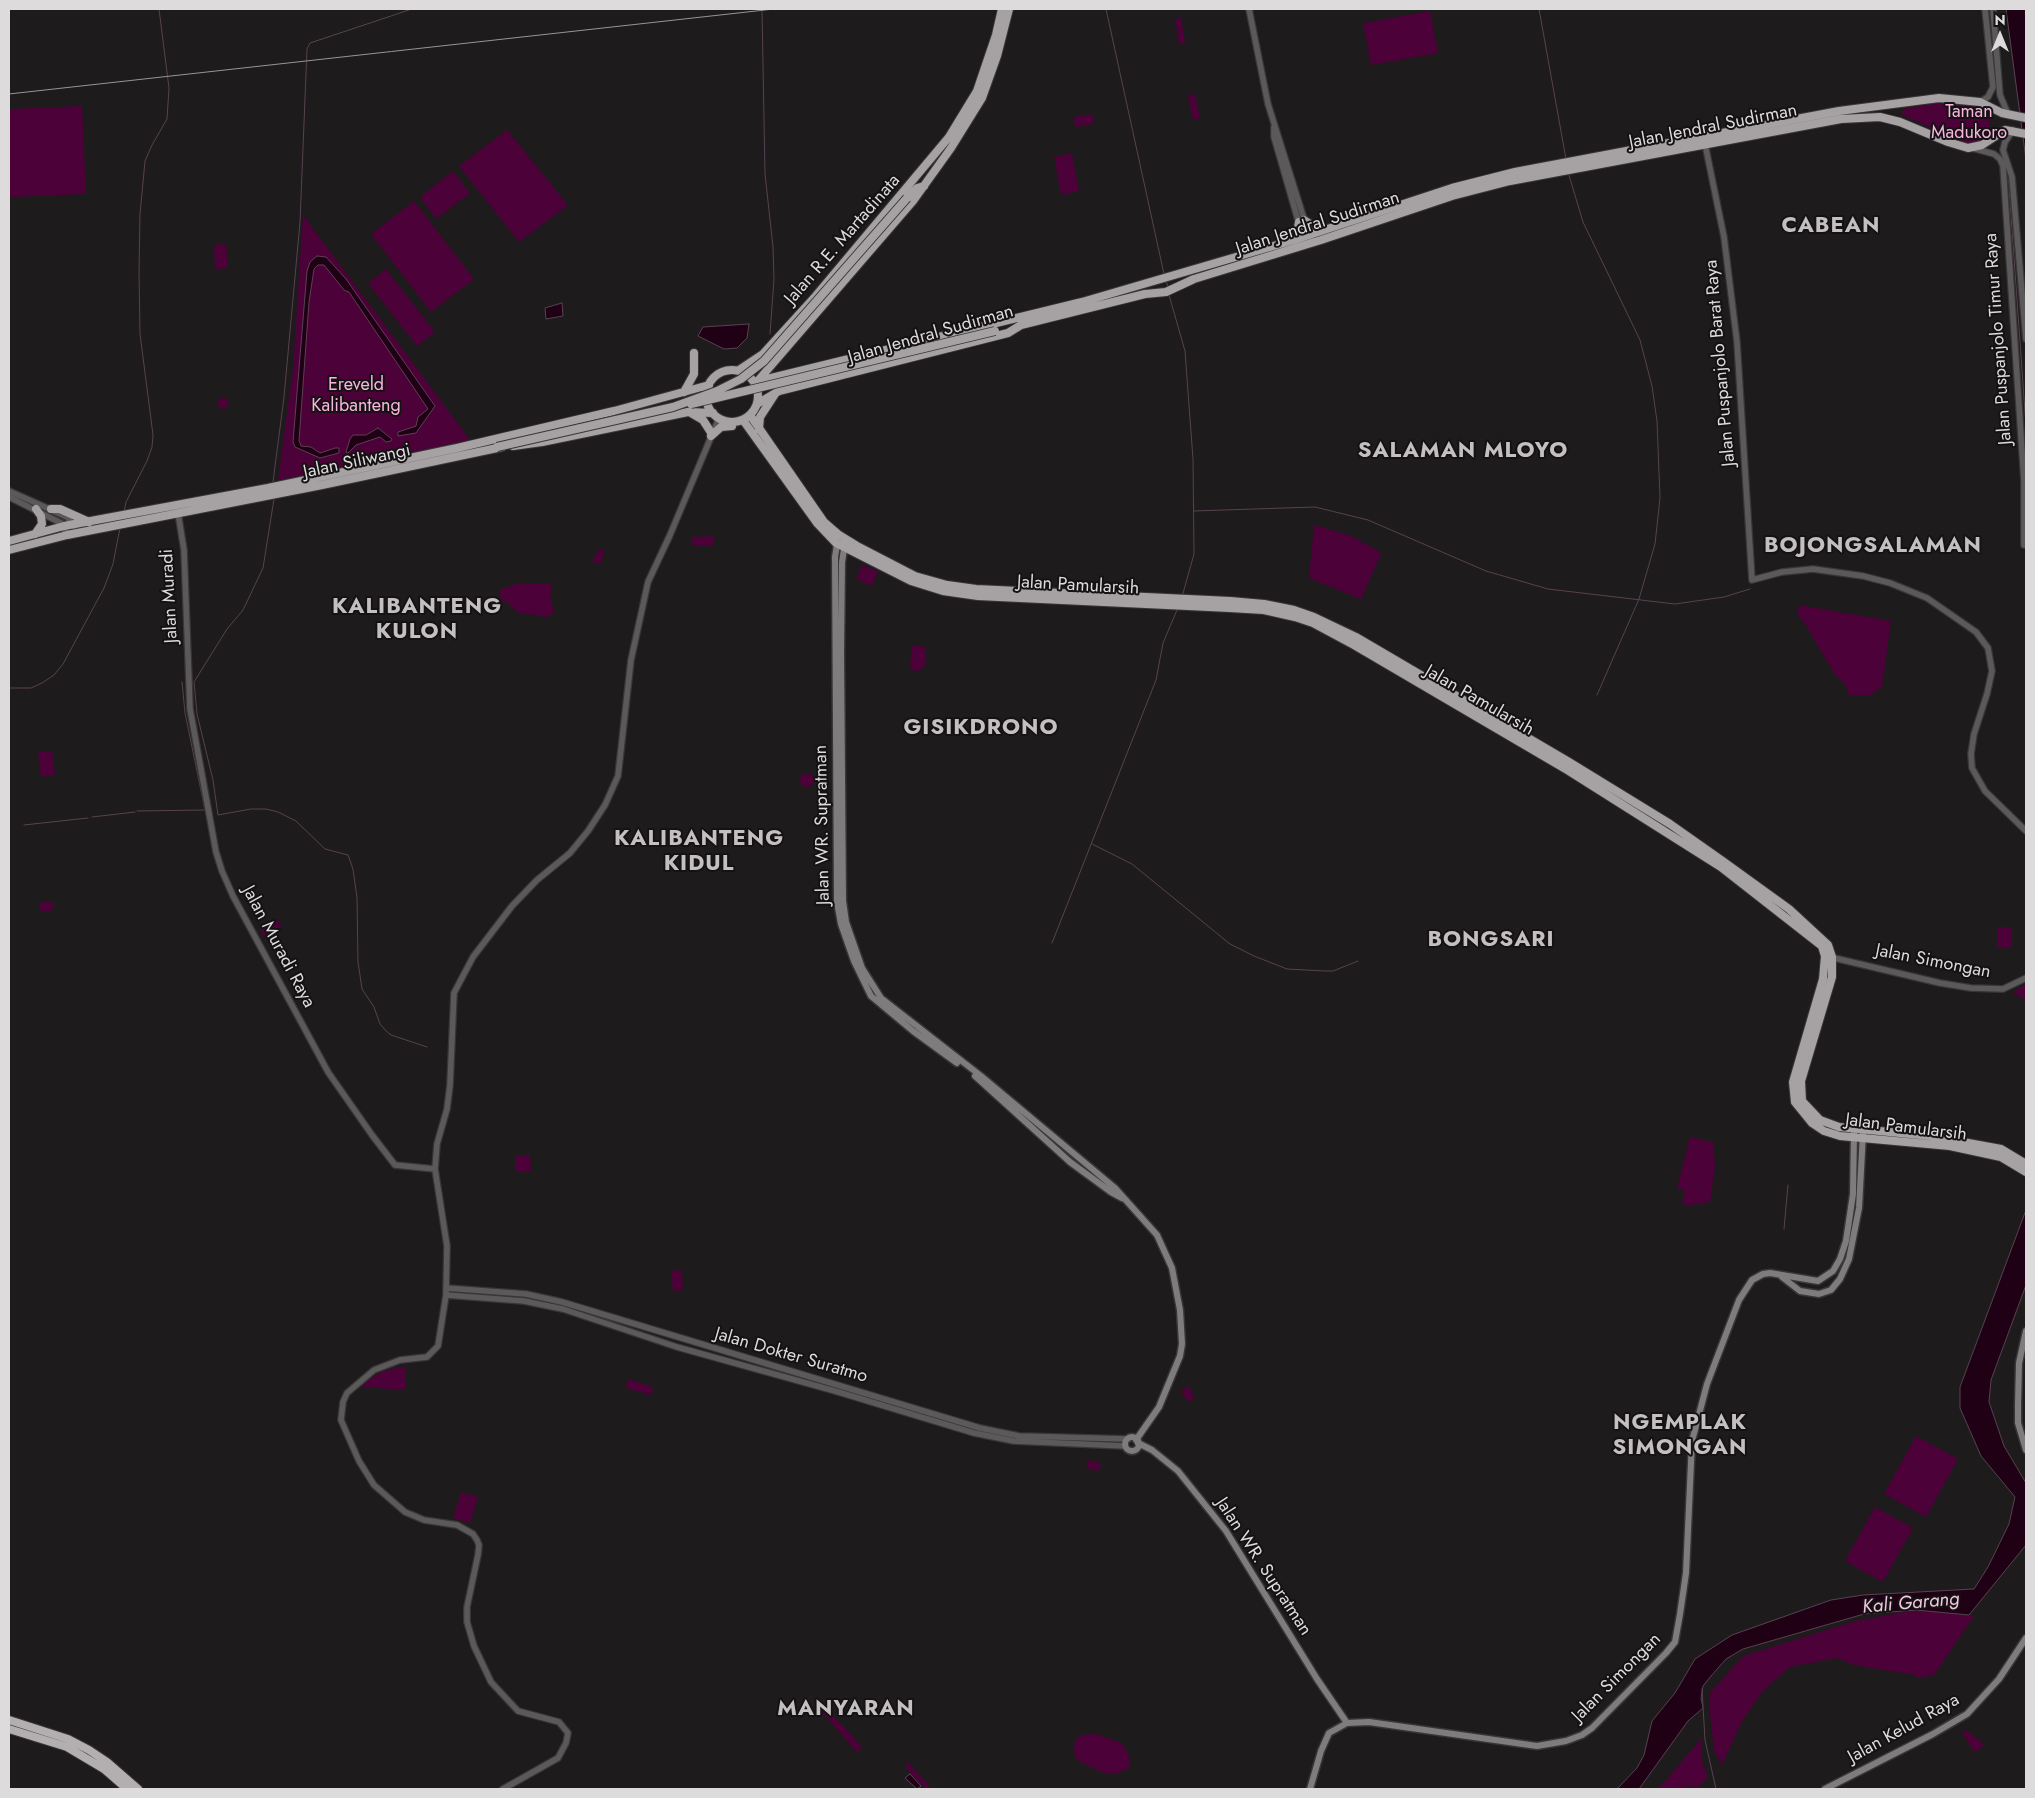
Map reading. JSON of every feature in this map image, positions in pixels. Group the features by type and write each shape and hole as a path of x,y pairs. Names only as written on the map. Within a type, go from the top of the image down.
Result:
{"highway":[{"path":"963,122 982,78 1002,9"},
{"path":"963,122 982,98 1010,9"},
{"name":"Jalan Jendral Sudirman","path":"757,404 779,391 1008,333 1021,325 1145,294 1173,289 1188,281 1305,240 1321,231 1452,188 1562,162 1831,112 1939,98 1980,102 2012,116 2026,118"},
{"path":"1900,104 1896,114 1900,122"},
{"name":"Jalan Jendral Sudirman","path":"755,384 767,379 998,324 1169,278 1503,182 1570,169 1841,118 1880,117 1900,122 1948,142 1972,148"},
{"name":"Jalan R.E. Martadinata","path":"755,384 924,186 963,122"},
{"name":"Jalan R.E. Martadinata","path":"739,370 763,354 963,122"},
{"path":"1972,148 1982,145 1998,132 2013,130 2026,134"},
{"path":"675,410 741,379 764,361 907,198 917,188 924,186"},
{"path":"1301,221 1321,231"},
{"path":"1301,221 1305,240"},
{"path":"675,410 1021,325"},
{"path":"782,332 784,338 794,339"},
{"path":"683,393 694,374 694,352"},
{"path":"775,361 777,370 784,376"},
{"path":"675,410 716,415 735,422 747,417 757,404 755,384 746,373 739,370 720,374 709,385 707,400 716,415"},
{"name":"Jalan Siliwangi","path":"131,518 178,513 667,398 709,385"},
{"path":"688,412 703,420 712,435 725,426 742,426 756,432 760,416 773,396 779,391"},
{"path":"667,398 677,406 675,410"},
{"name":"Jalan Siliwangi","path":"9,541 64,526 75,529 114,522 675,410"},
{"name":"Jalan Pamularsih","path":"747,417 817,523 841,542 915,576 947,586 1018,592 1187,603 1279,606 1332,625 1569,762 1670,824 1752,881 1820,936 1828,945 1832,977 1801,1081 1801,1098 1806,1106 1826,1123 1854,1133 1950,1142 2005,1150 2025,1167"},
{"path":"35,534 42,524 41,516 36,509"},
{"path":"52,509 60,509 90,522"},
{"name":"Jalan Siliwangi","path":"9,550 66,535 90,522 114,522"},
{"path":"9,1720 68,1739 90,1750 138,1789"},
{"path":"9,1729 67,1747 104,1769 127,1789"}],"main road":[{"name":"Jalan WR. Supratman","path":"841,542 840,855 837,902 841,924 854,961 871,996 912,1031 965,1068 1070,1162 1122,1198 1157,1235 1170,1260 1180,1310 1182,1335 1180,1356 1159,1407 1137,1441 1152,1450 1178,1472 1226,1531 1316,1679 1347,1723"},
{"name":"Jalan Simongan","path":"1347,1723 1369,1722 1537,1746 1566,1741 1582,1735 1592,1728 1666,1653 1675,1642 1686,1573 1686,1530 1692,1441 1705,1390 1743,1292 1752,1280 1763,1274 1818,1281 1833,1271 1840,1259 1846,1241 1852,1202 1854,1133"},
{"path":"1782,1277 1800,1291 1819,1294 1831,1290 1840,1279 1849,1259 1859,1208 1863,1133"},
{"path":"2026,1331 2018,1363 2018,1423 2026,1450"},
{"path":"1128,1439 1137,1441 1137,1448 1131,1451 1125,1446 1128,1439"},
{"name":"Jalan Kelud Raya","path":"1825,1789 1933,1734 1967,1714 1998,1679 2026,1638"},
{"path":"1310,1789 1327,1738 1334,1730 1347,1723"}],"street":[{"path":"1250,9 1260,67 1274,128 1279,135 1305,240"},
{"path":"1980,102 1988,97 1993,87 1985,9"},
{"path":"1993,9 2000,95 2012,116"},
{"path":"2013,130 2002,150 2012,177 2026,339"},
{"name":"Jalan Puspanjolo Barat Raya","path":"1706,144 1724,237 1737,343 1752,580 1782,572 1813,569 1863,576 1890,583 1927,598 1976,632 1988,648 1992,671 1987,694 1974,734 1971,754 1972,768 1985,791 2026,831"},
{"name":"Jalan Puspanjolo Timur Raya","path":"1972,148 1994,154 2000,159 2003,166 2022,429 2025,544"},
{"path":"2009,259 2019,259"},
{"path":"503,1789 558,1758 566,1744 568,1733 559,1722 518,1710 501,1693 484,1671 470,1636 467,1622 467,1607 479,1545 474,1535 457,1525 413,1516 390,1499 370,1480 341,1420 344,1396 374,1370 400,1360 427,1357 435,1351 441,1338 446,1291 447,1246 435,1169 437,1144 447,1109 450,1085 454,994 473,958 512,906 537,880 570,853 588,831 605,805 618,776 630,660 648,582 712,435 716,415"},
{"path":"9,491 69,518 75,529"},
{"path":"9,497 36,509 64,526 66,535"},
{"name":"Jalan Muradi","path":"178,513 184,550 188,679"},
{"name":"Jalan Muradi Raya","path":"188,679 190,709 216,852 233,896 328,1072 372,1135 395,1165 435,1169"},
{"name":"Jalan Simongan","path":"1828,956 1940,983 1971,988 2003,990 2026,978"},
{"name":"Jalan Dokter Suratmo","path":"446,1291 526,1294 562,1302 680,1339 838,1384 1008,1438 1125,1446"},
{"name":"Jalan Dokter Suratmo","path":"1008,1438 1128,1439"}],"green space":[{"path":"1430,11 1438,53 1371,65 1363,23"},
{"path":"1181,18 1185,43 1179,44 1175,19"},
{"path":"1195,94 1200,118 1193,120 1188,95"},
{"name":"Taman Madukoro","path":"1939,103 1962,103 1981,108 1990,119 1988,134 1981,141 1967,143 1902,115 1903,109"},
{"path":"82,106 86,194 9,197 9,109"},
{"path":"1092,114 1094,124 1075,127 1074,117"},
{"path":"507,130 568,205 519,242 459,166"},
{"path":"1072,153 1079,191 1061,195 1054,157"},
{"path":"453,171 470,193 436,219 420,197"},
{"path":"414,201 474,279 431,312 371,234"},
{"name":"Ereveld Kalibanteng","path":"303,215 470,440 278,480 293,368"},
{"path":"226,244 228,268 215,269 214,245"},
{"path":"386,269 435,332 417,346 368,283"},
{"path":"223,397 229,403 223,409 217,403"},
{"path":"1314,525 1349,535 1379,551 1381,554 1361,599 1309,578"},
{"path":"714,536 714,545 692,545 692,537"},
{"path":"599,549 605,551 600,564 592,561"},
{"path":"862,565 878,571 872,586 856,579"},
{"path":"549,583 552,586 550,597 554,612 547,617 517,612 506,601 502,603 499,590 516,584"},
{"path":"1799,605 1891,621 1882,687 1870,695 1849,695 1845,684 1834,673 1797,614"},
{"path":"912,645 926,647 926,664 917,672 910,668"},
{"path":"52,751 55,775 41,777 38,752"},
{"path":"807,773 812,775 814,780 812,785 807,787 802,785 800,780 802,775"},
{"path":"52,901 54,910 41,912 39,903"},
{"path":"277,919 282,928 264,937 260,929"},
{"path":"1997,927 2012,927 2012,948 1997,947"},
{"path":"2026,984 2026,1000 2012,992"},
{"path":"1690,1137 1713,1142 1715,1167 1710,1202 1685,1206 1682,1200 1685,1195 1683,1189 1677,1188"},
{"path":"515,1155 530,1155 531,1171 515,1172"},
{"path":"682,1270 683,1290 673,1291 671,1271"},
{"path":"406,1366 405,1390 362,1387 368,1380 383,1371"},
{"path":"628,1379 653,1387 651,1395 626,1388"},
{"path":"1188,1386 1195,1398 1188,1402 1181,1391"},
{"path":"1916,1436 1958,1459 1926,1517 1884,1494"},
{"path":"1088,1460 1101,1463 1099,1471 1086,1468"},
{"path":"461,1492 478,1497 470,1523 453,1518"},
{"path":"1875,1507 1913,1528 1883,1582 1845,1561"},
{"path":"1916,1610 1974,1616 1934,1675 1918,1678 1915,1675 1854,1665 1837,1658 1789,1667 1762,1692 1742,1721 1722,1765 1714,1751 1709,1705 1710,1693 1743,1656 1855,1621"},
{"path":"824,1705 862,1747 857,1752 819,1709"},
{"path":"1966,1730 1985,1745 1974,1752 1962,1732"},
{"path":"1096,1734 1122,1743 1130,1758 1129,1768 1116,1774 1101,1772 1077,1760 1074,1752 1075,1740 1081,1735"},
{"path":"1701,1739 1701,1759 1708,1777 1698,1787 1687,1786 1679,1789 1658,1789"},
{"path":"908,1762 932,1789 926,1789 908,1770 905,1765"}],"water":[{"path":"2006,9 2026,9 2026,163 2025,152"},
{"path":"317,256 326,257 346,279 435,406 416,433 398,436 398,432 416,426 418,417 428,409 349,292 344,290 324,265 318,265 314,269 309,302 299,441 301,446 311,447 320,453 339,448 339,453 320,458 295,447 293,442 307,271 310,262"},
{"path":"562,303 563,316 546,319 545,308"},
{"path":"749,324 747,338 737,348 724,349 698,336 703,327"},
{"path":"378,428 392,439 391,441 386,442 380,437 356,445 348,453 346,452 353,435 366,435"},
{"name":"Kali Garang","path":"2026,1210 2026,1285 1991,1380 1989,1402 2004,1446 2026,1483 2026,1545 1969,1615 1916,1610 1864,1614 1743,1649 1726,1659 1703,1686 1701,1698 1703,1708 1688,1721 1639,1789 1617,1789 1637,1768 1644,1755 1652,1721 1675,1693 1695,1659 1732,1635 1831,1600 1863,1595 1974,1589 1988,1567 2009,1524 2015,1497 1981,1456 1960,1408 1960,1387"},
{"path":"910,1774 921,1786 917,1789 905,1778"}],"waterway":[{"path":"124,512 126,502 147,461 152,447 153,435 140,334 139,272 140,214 145,161 167,119 169,88 159,9"},
{"path":"273,482 284,397 300,222 307,49 310,43 412,9"},
{"path":"762,9 765,174 773,247 774,279 770,334"},
{"path":"1106,9 1164,274"},
{"path":"1539,9 1566,159"},
{"path":"1568,172 1583,222 1640,340 1652,386 1657,421 1660,498 1655,544 1639,599 1597,695"},
{"path":"2008,173 2026,426"},
{"path":"1166,280 1168,288"},
{"path":"1169,295 1185,351 1193,459 1194,554 1182,597"},
{"path":"274,499 263,568 243,610 227,629 194,682 197,714 213,780 218,815 251,809 266,809 278,812 296,821 325,849 348,855 353,869 357,898 358,962 362,989 374,1007 380,1024 386,1031 391,1035 427,1047"},
{"path":"1194,511 1315,507 1368,520 1486,571 1548,589 1675,604 1724,597 1750,589"},
{"path":"9,688 31,688 54,675 63,664 104,588 113,564 120,528"},
{"path":"1052,943 1156,680 1163,643 1177,610"},
{"path":"137,811 205,810 185,713 182,682"},
{"path":"92,817 135,812"},
{"path":"24,825 88,818"},
{"path":"1092,844 1132,864 1230,944 1254,956 1287,969 1325,971 1333,971 1358,961"},
{"path":"1784,1229 1788,1185"},
{"path":"1702,1689 1705,1740 1716,1789"}],"railway":[{"path":"9,94 774,9"}],"district":[{"name":"CABEAN","path":"1831,227"},
{"name":"SALAMAN MLOYO","path":"1463,452"},
{"name":"BOJONGSALAMAN","path":"1873,547"},
{"name":"KALIBANTENG KULON","path":"417,620"},
{"name":"GISIKDRONO","path":"981,729"},
{"name":"KALIBANTENG KIDUL","path":"699,852"},
{"name":"BONGSARI","path":"1491,941"},
{"name":"NGEMPLAK SIMONGAN","path":"1680,1436"},
{"name":"MANYARAN","path":"846,1710"}]}
